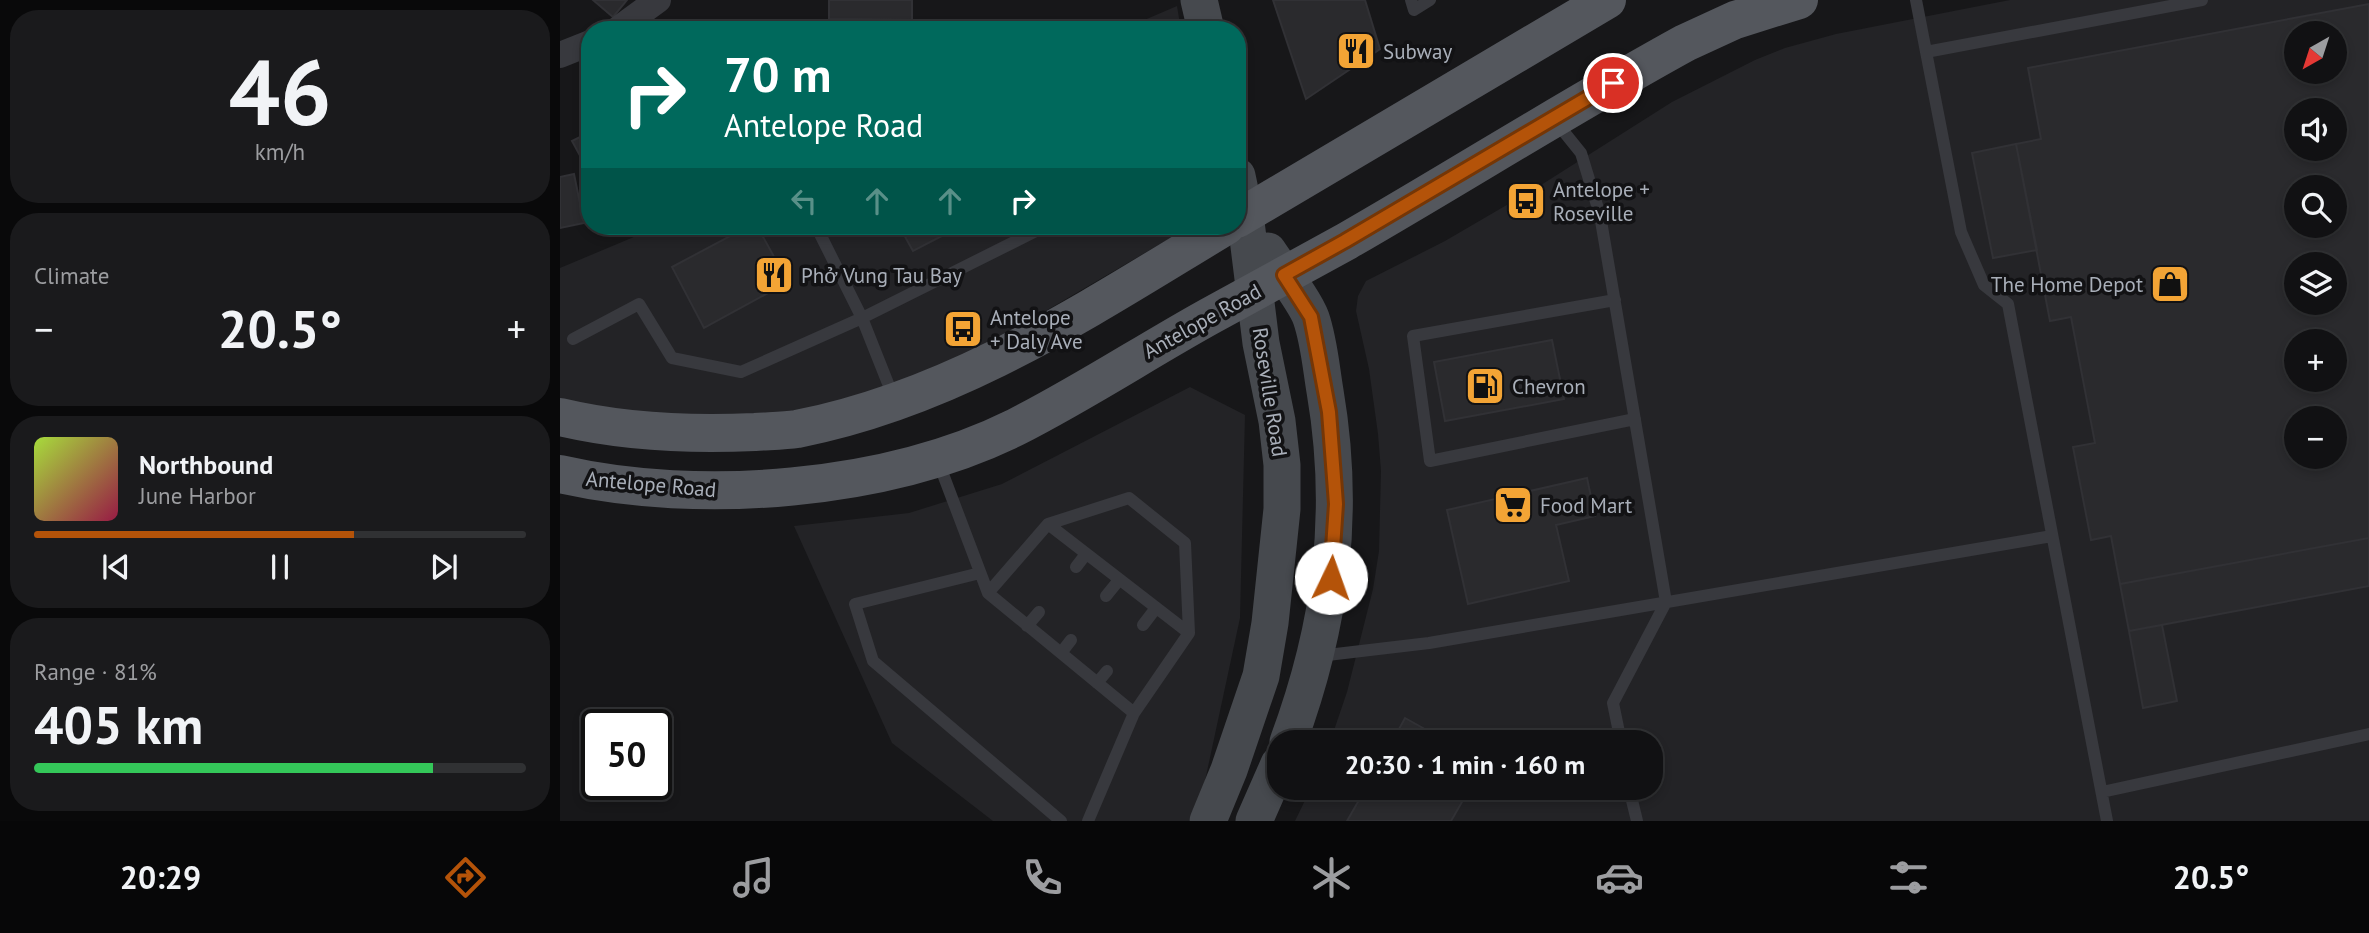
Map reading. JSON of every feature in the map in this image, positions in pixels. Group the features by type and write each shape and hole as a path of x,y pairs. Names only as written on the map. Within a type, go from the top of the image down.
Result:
{"main road":[{"path":"1199,0 1204,21"},
{"name":"Antelope Road","path":"560,474 698,490 808,484 867,475 937,457 1014,428 1685,43 1735,20 1799,0"},
{"path":"1246,214 1589,5"},
{"path":"560,417 588,424 695,433 794,430 848,417 895,402 984,366 1030,342 1211,235"},
{"name":"Roseville Road","path":"1244,235 1269,283 1311,317 1329,412 1336,504 1331,578 1315,657 1292,730"},
{"name":"Roseville Road","path":"1208,821 1234,758 1261,676 1277,569 1282,509 1282,465 1277,421 1261,343 1269,283"},
{"path":"1254,821 1267,791"}],"street":[{"path":"629,21 658,0"},
{"path":"560,55 581,47"}],"lane":[{"path":"1411,0 1414,10 1430,0"},
{"path":"1916,0 1961,232 1984,285 2008,304 2107,821"},
{"path":"1926,52 2202,0"},
{"path":"1553,119 1581,153 1600,215 1666,602 1614,703 1619,730"},
{"path":"820,235 862,318 895,402"},
{"path":"573,338 639,304 672,358 741,372 862,318 1028,235"},
{"path":"1615,300 1413,336 1430,461 1635,419"},
{"path":"937,457 988,593 1134,713"},
{"path":"988,593 1048,524 1129,498 1185,543 1189,633 1134,713 1088,821"},
{"path":"1048,524 1189,633"},
{"path":"1315,657 1429,643 2052,536"},
{"path":"1076,567 1086,554"},
{"path":"981,573 855,604 873,661 1061,821"},
{"path":"1106,596 1119,580"},
{"path":"1143,625 1156,608"},
{"path":"1027,626 1039,612"},
{"path":"1061,653 1071,640"},
{"path":"1097,683 1107,671"},
{"path":"2102,792 2369,734"},
{"path":"1632,800 1637,821"}],"shaded area":[{"path":"2010,0 2369,0 2369,821 1295,821 1305,800 1663,800 1663,730 1334,730 1347,692 1373,589 1379,551 1381,471 1378,434 1369,369 1356,311 1358,296 1366,281 1445,241 1541,185 1672,102 1755,60 1785,48 1836,34"},
{"path":"1177,6 1180,21 1142,21"},
{"path":"639,235 1176,235 977,351 870,398 762,422 628,415 560,400 560,268"},
{"path":"1190,387 1245,415 1240,618 1200,804 1189,821 993,821 892,743 794,526 909,513 1002,484"}],"building":[{"path":"593,0 627,0 613,17"},
{"path":"829,0 912,0 912,20 829,19"},
{"path":"1273,0 1365,0 1380,49 1306,99"},
{"name":"The Home Depot","path":"2369,4 2369,538 2120,584 2111,536 2091,540 2073,447 2095,443 2071,317 2050,321 2016,144 2041,139 2028,68"},
{"path":"581,136 581,158 572,141"},
{"path":"2016,144 2037,250 1993,258 1972,153"},
{"path":"574,174 581,208 581,224 560,228 560,177"},
{"path":"732,235 762,235 788,282 704,328 672,267"},
{"path":"904,235 944,235 913,251"},
{"path":"1552,340 1564,399 1445,421 1434,362"},
{"path":"1587,478 1595,516 1556,525 1569,581 1468,604 1447,510"},
{"path":"2369,538 2369,586 2129,631 2120,584"},
{"path":"2162,625 2177,701 2143,708 2129,631"},
{"path":"1405,718 1426,730 1398,730"},
{"path":"1359,800 1463,800 1451,821 1347,821"}],"place":[{"name":"Subway","path":"1356,51"},
{"name":"Antelope + Roseville","path":"1526,201"},
{"name":"Phở Vung Tau Bay","path":"774,275"},
{"name":"The Home Depot","path":"2170,284"},
{"name":"Antelope + Daly Ave","path":"963,329"},
{"name":"Chevron","path":"1485,386"},
{"name":"Food Mart","path":"1513,505"}],"route":[{"path":"1331,578 1336,504 1329,412 1311,317 1284,275 1613,83"}]}
